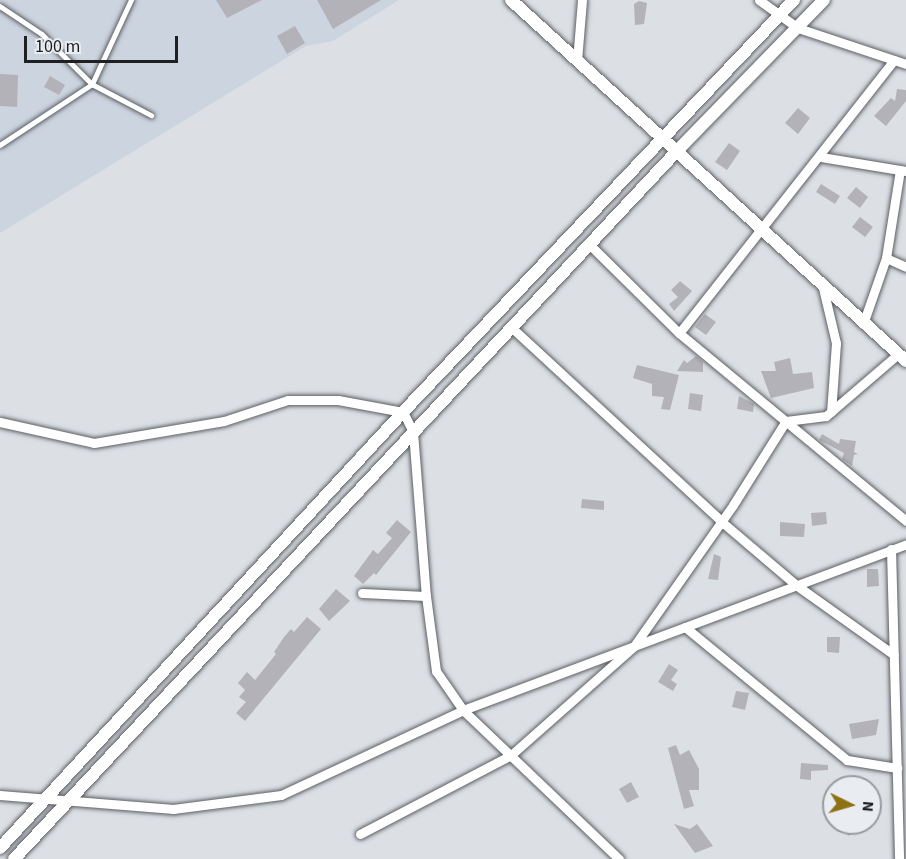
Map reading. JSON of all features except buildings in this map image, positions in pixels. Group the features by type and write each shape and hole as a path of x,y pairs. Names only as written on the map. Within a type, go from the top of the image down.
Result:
{"street":[{"path":"360,834 511,755 634,646 722,522 786,421 831,411 902,357 823,288 511,0"},
{"path":"577,61 582,0"},
{"path":"759,0 798,28 906,64"},
{"path":"0,848 403,412 794,0"},
{"path":"14,859 589,244 824,0"},
{"path":"679,333 820,157 894,60"},
{"path":"820,157 903,171 886,258 864,324"},
{"path":"589,244 679,333 906,521"},
{"path":"886,258 906,267"},
{"path":"823,288 836,343 831,411"},
{"path":"512,327 722,522 796,585 894,655"},
{"path":"0,422 94,443 224,421 288,400 338,400 403,412"},
{"path":"403,412 413,432 426,596 436,671 463,710 619,859"},
{"path":"0,795 173,809 281,795 463,710 906,544"},
{"path":"891,549 899,859"},
{"path":"362,593 426,596"},
{"path":"220,610 234,623"},
{"path":"685,627 847,760 897,768"}],"lane":[{"path":"0,145 92,84 131,0"},
{"path":"0,6 42,34 92,84 151,116"}],"shaded area":[{"path":"0,0 399,0 333,41 306,46 0,233"}]}
